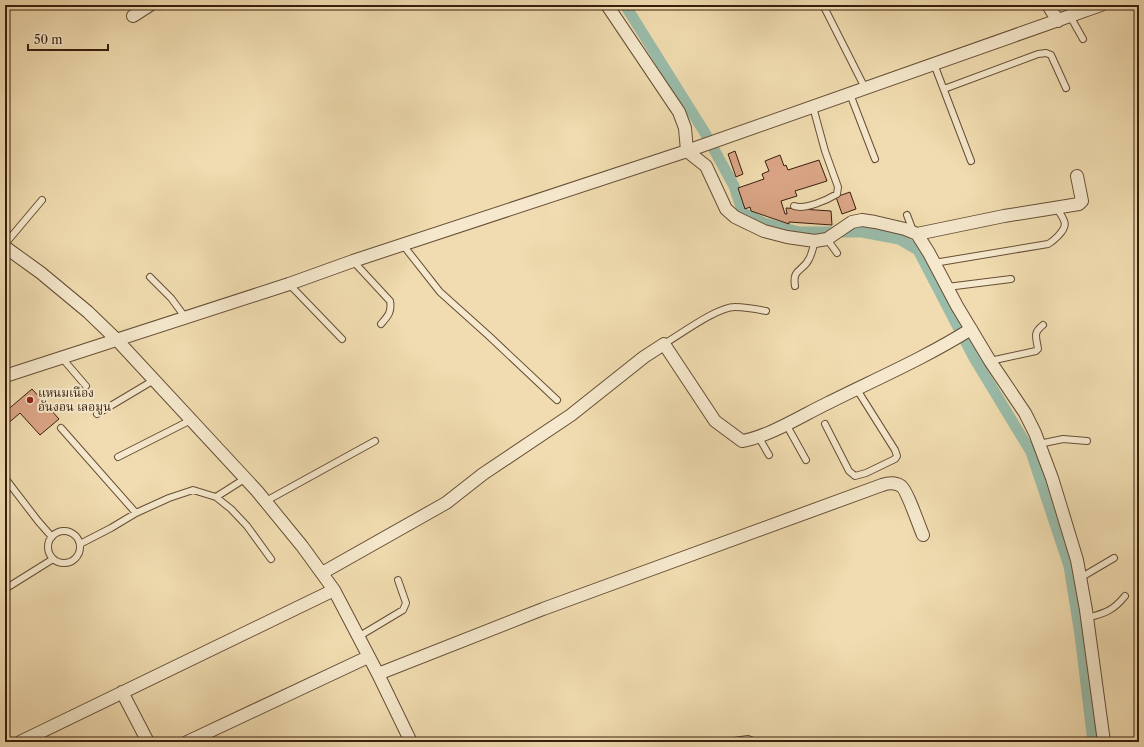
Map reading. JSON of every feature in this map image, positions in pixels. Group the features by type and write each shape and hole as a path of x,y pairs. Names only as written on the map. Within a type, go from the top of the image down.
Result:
{"street":[{"path":"133,16 150,5"},
{"path":"607,5 679,112 692,149 706,166 726,209 735,217 764,231 787,237 815,241 835,233 852,222 862,220 905,229 915,234 934,263 947,287 964,334 990,361 1025,413 1039,444 1078,560 1104,742"},
{"path":"1048,5 1058,21"},
{"path":"5,376 289,284 352,261 692,149 1101,5"},
{"path":"915,234 1082,203 1077,176"},
{"path":"5,247 41,273 88,312 117,340 266,501 302,546 334,590 378,674 411,742"},
{"path":"322,573 446,503 483,474 571,415 644,357 664,344 715,421 742,441 786,424 964,334"},
{"path":"378,674 543,610 882,484 893,483 901,486 923,535"},
{"path":"20,742 334,590"},
{"path":"187,742 368,657"},
{"path":"122,692 148,742"}],"lane":[{"path":"823,5 865,88"},
{"path":"1070,16 1083,39"},
{"path":"944,89 1038,54 1046,53 1051,55 1066,88"},
{"path":"934,64 971,161"},
{"path":"850,94 876,159"},
{"path":"794,206 801,207 810,205 829,199 837,194 838,186 825,151 813,107"},
{"path":"5,244 42,200"},
{"path":"934,263 1048,244 1064,230 1066,226 1056,208"},
{"path":"907,215 915,234"},
{"path":"835,233 837,253"},
{"path":"795,286 794,279 796,273 806,264 809,259 815,241"},
{"path":"403,245 440,292 557,400"},
{"path":"352,261 390,301 392,308 389,315 381,324"},
{"path":"150,277 171,298 185,317"},
{"path":"947,287 1011,279"},
{"path":"289,284 342,339"},
{"path":"664,344 726,308 735,307 766,310"},
{"path":"990,361 1036,351 1038,348 1036,333 1037,330 1043,325"},
{"path":"62,358 86,386"},
{"path":"97,414 154,380"},
{"path":"825,424 849,471 855,476 866,473 895,459 897,456 895,450 856,388"},
{"path":"118,457 191,420"},
{"path":"786,424 806,460"},
{"path":"61,428 136,512"},
{"path":"758,436 769,455"},
{"path":"1039,444 1063,439 1087,441"},
{"path":"266,501 375,441"},
{"path":"5,478 38,521 52,536"},
{"path":"216,497 246,478"},
{"path":"80,544 111,528 136,512 193,490 216,497 231,509 247,526 271,559"},
{"path":"58,532 71,533 77,538 80,544 78,555 72,561 62,563 53,559 48,549 52,536 58,532"},
{"path":"1080,578 1114,558"},
{"path":"5,589 53,559"},
{"path":"358,637 403,610 406,603 398,580"},
{"path":"1087,618 1108,612 1125,596"},
{"path":"727,742 748,739 756,742"}],"building":[{"path":"735,151 743,174 736,177 728,154"},
{"path":"780,155 784,166 786,165 788,170 819,160 827,181 795,191 797,196 781,201 785,214 787,214 786,208 831,211 832,225 789,222 789,224 751,211 750,207 745,209 738,188 764,179 762,174 769,171 765,161"},
{"path":"850,192 856,209 842,214 836,197"},
{"name":"แหนมเนือง อันงอน เลอมูน","path":"32,389 59,419 40,435 20,413 5,426 5,412"}],"waterway":[{"path":"625,5 705,133 734,186 743,213 764,223 799,232 862,232 899,239 918,250 974,358 1031,452 1069,566 1080,635 1093,742"}],"place":[{"name":"แหนมเนือง อันงอน เลอมูน","path":"30,400"}]}
